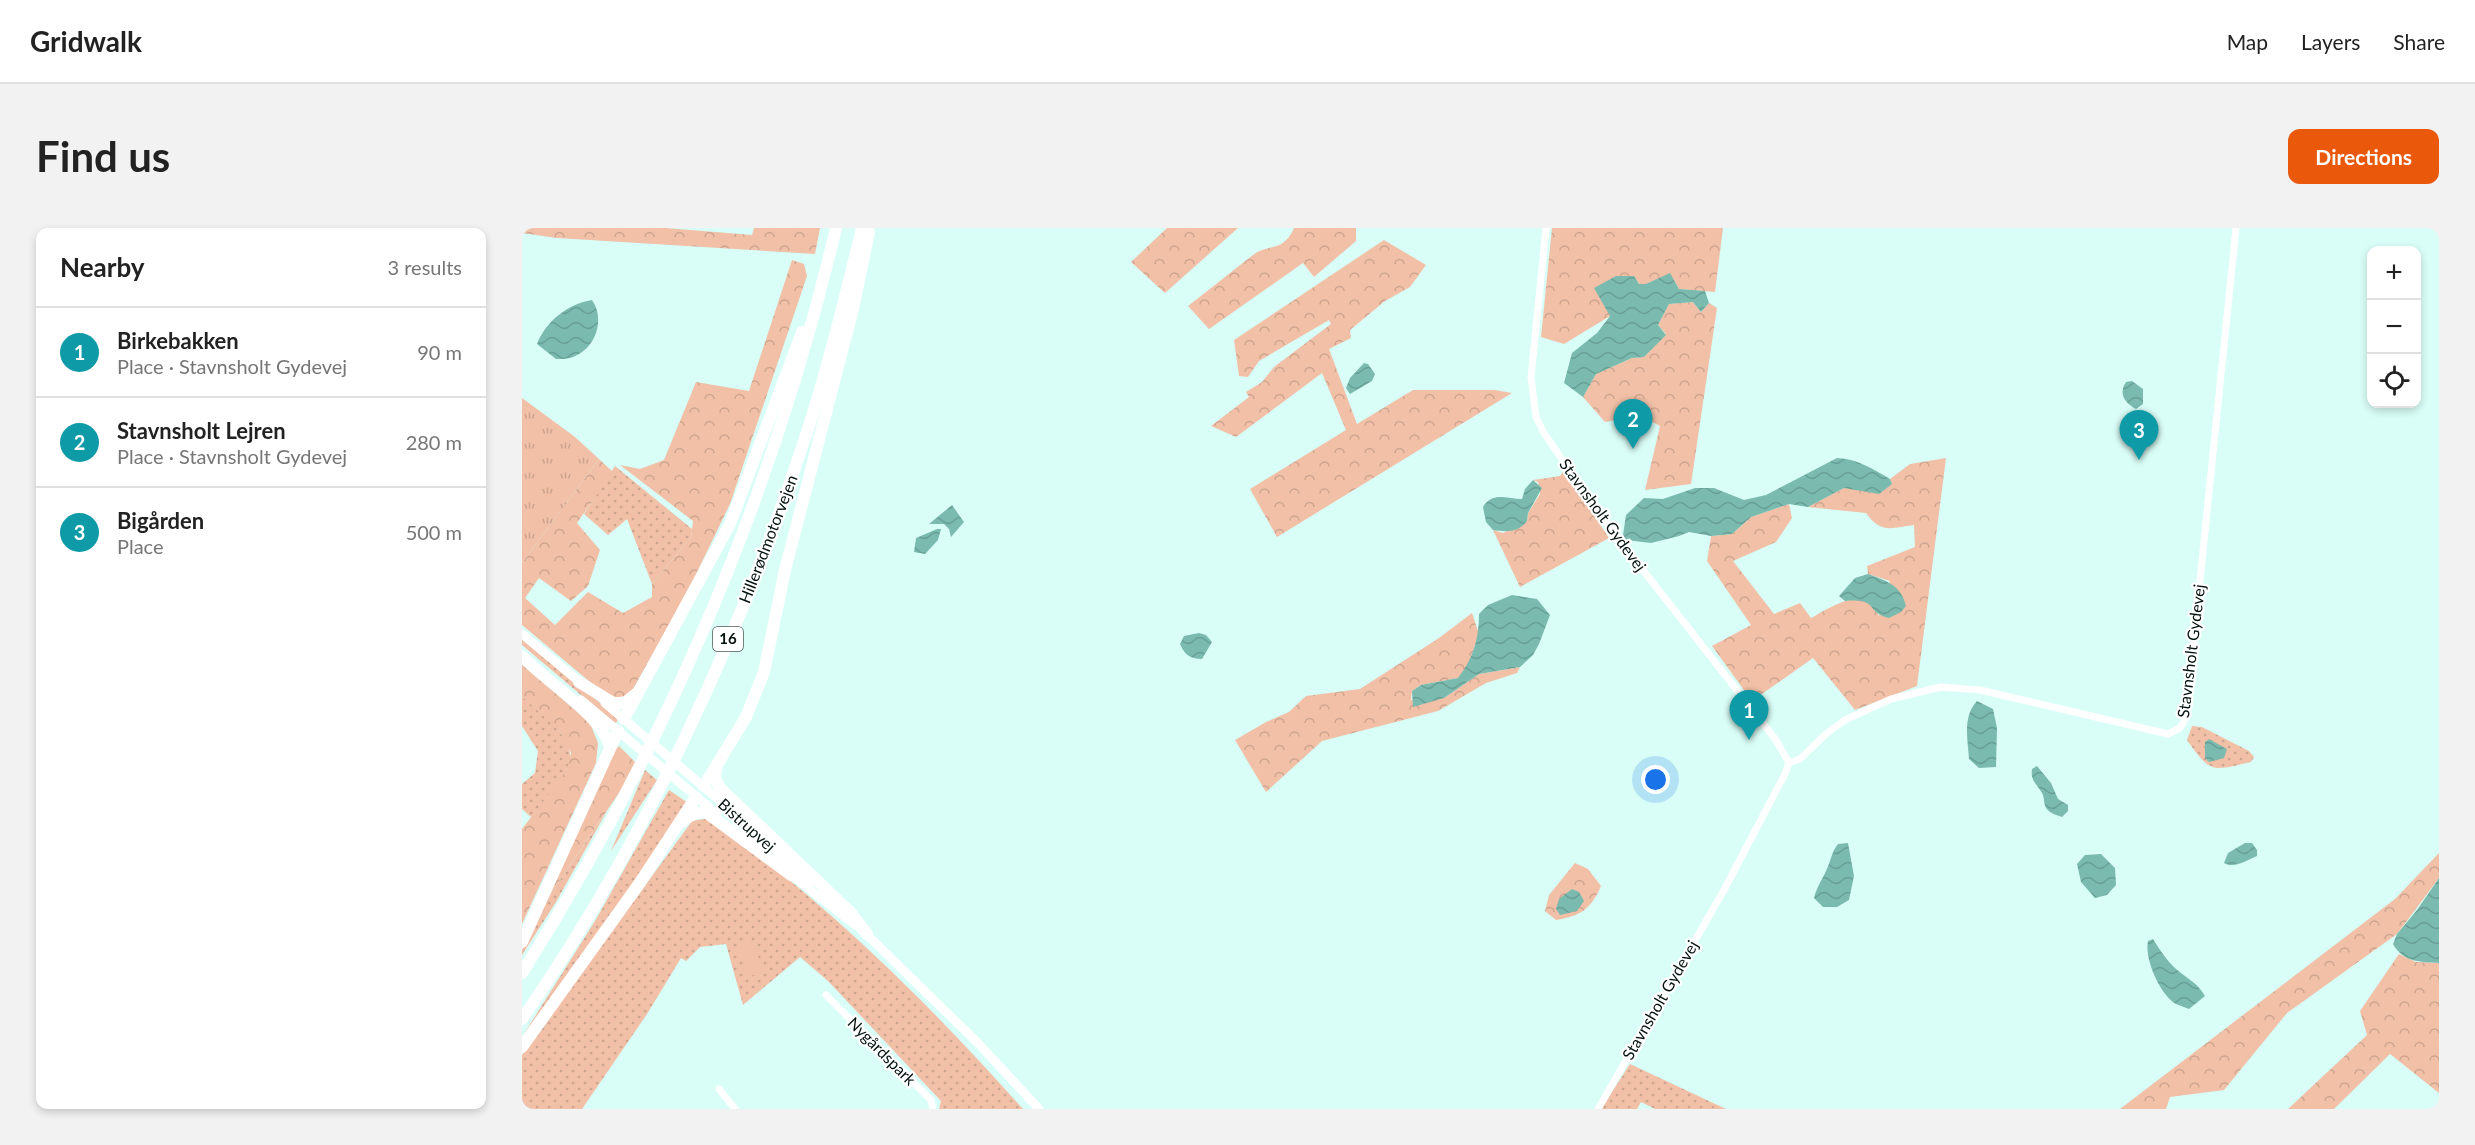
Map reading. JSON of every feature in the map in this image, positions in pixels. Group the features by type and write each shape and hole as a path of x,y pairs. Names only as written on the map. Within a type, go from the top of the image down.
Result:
{"highway":[{"name":"Hillerødmotorvejen","path":"522,973 561,911 619,810 691,663 731,568 784,419 819,302 836,228"},
{"name":"Hillerødmotorvejen","path":"522,1019 584,923 641,822 712,678 759,566 805,438 842,310 862,228"},
{"path":"522,1047 679,825 746,717 764,672 787,560 853,309 869,235 868,228"},
{"path":"624,719 730,524 773,415 801,334 819,302"},
{"path":"522,656 590,717 607,736 610,747"},
{"path":"579,682 615,704 626,702 639,692"},
{"path":"522,942 618,731"},
{"path":"716,768 715,779 720,788 833,894 867,934"},
{"path":"679,825 694,814 707,813 791,875"}],"main road":[{"name":"Bistrupvej","path":"522,634 624,719 791,875 867,934"},
{"name":"Bistrupvej","path":"522,650 618,731 700,791 867,934 978,1043 1039,1109"},
{"path":"618,731 624,719"}],"street":[{"name":"Stavnsholt Gydevej","path":"1546,228 1532,377 1536,417 1544,433 1603,519 1750,705 1780,746 1789,763 1724,890 1598,1109"},
{"name":"Stavnsholt Gydevej","path":"1789,763 1800,759 1827,733 1845,720 1891,699 1941,687 1980,690 2168,735 2180,728 2186,718 2236,228"},
{"name":"Nygårdspark","path":"826,995 931,1100 933,1109"},
{"path":"719,1089 735,1109"}],"green space":[{"path":"522,228 666,228 752,235 754,228 820,228 815,254 557,238 522,233"},
{"path":"1167,228 1238,228 1165,293 1131,262"},
{"path":"1294,228 1356,228 1356,241 1314,277 1303,263 1209,329 1188,306 1253,255 1285,241"},
{"path":"1552,228 1723,228 1715,292 1679,289 1670,274 1646,284 1639,284 1634,276 1610,316 1564,344 1541,337"},
{"path":"1384,240 1426,265 1410,287 1385,301 1350,330 1351,338 1329,349 1357,424 1413,390 1495,390 1512,393 1277,537 1250,489 1346,430 1322,373 1236,437 1211,426 1249,397 1246,392 1262,382 1274,367 1331,324 1329,320 1259,361 1248,377 1239,376 1234,340"},
{"path":"792,260 804,264 807,276 730,504 687,593 633,689 624,697 608,697 522,625 522,563 599,459 613,472 577,523 600,550 588,586 571,601 539,578 525,598 555,625 588,592 623,613 652,597 652,584 691,537 693,521 620,465 640,469 664,460 696,382 749,391"},
{"path":"1693,302 1701,312 1709,303 1717,308 1691,484 1645,490 1660,426 1639,415 1605,422 1583,397 1596,374 1632,358 1644,357 1666,334 1658,325 1669,304"},
{"path":"522,398 575,437 599,459 522,563"},
{"path":"1946,458 1917,686 1855,710 1813,658 1752,701 1712,646 1751,625 1707,561 1711,536 1732,534 1751,517 1789,504 1792,518 1776,542 1733,561 1774,614 1800,603 1811,618 1832,606 1856,599 1870,604 1879,616 1890,581 1868,574 1867,566 1915,547 1914,525 1887,528 1871,520 1866,513 1808,507 1844,488 1892,484 1890,479 1910,464"},
{"path":"615,466 692,529 691,537 652,584 627,519 608,535 584,514"},
{"path":"1564,470 1609,538 1520,587 1493,530 1503,533 1527,521 1528,513 1540,494 1538,482 1533,480 1560,476"},
{"path":"1472,613 1479,634 1468,666 1458,678 1421,685 1412,691 1411,700 1444,698 1479,674 1520,667 1517,673 1486,683 1438,711 1322,741 1266,792 1235,740 1289,712 1306,696 1360,689 1439,638"},
{"path":"522,638 617,717 617,722 614,723 522,645"},
{"path":"522,664 590,723 598,743 596,763 522,924 522,829 567,770 571,753 560,732 522,696"},
{"path":"522,696 558,730 569,750 570,761 566,772 554,790 531,817 522,809 522,784 535,773 538,751 522,726"},
{"path":"2192,726 2202,727 2249,751 2254,757 2251,762 2228,767 2213,767 2202,759 2187,740"},
{"path":"619,746 638,765 547,899 612,753"},
{"path":"645,770 657,780 611,851"},
{"path":"669,790 688,803 522,1037 595,921"},
{"path":"607,811 556,902 522,955 522,950 547,899"},
{"path":"709,818 835,919 945,1025 1023,1109 939,1109 941,1101 828,981 800,957 743,1005 726,944 700,947 686,961 681,958 647,1014 582,1109 522,1109 522,1055 692,821"},
{"path":"2439,853 2439,878 2397,934 2287,1013 2224,1090 2170,1097 2166,1109 2120,1109 2395,899"},
{"path":"1575,863 1588,869 1601,886 1589,906 1579,914 1556,920 1545,911 1549,895"},
{"path":"752,941 764,971 749,977 737,947"},
{"path":"2399,954 2416,962 2439,963 2439,1093 2390,1054 2334,1109 2288,1109 2367,1035 2360,1011"},
{"path":"1630,1064 1726,1109 1655,1109 1641,1102 1637,1109 1601,1109"}],"water":[{"path":"1670,273 1679,289 1705,291 1709,303 1701,312 1693,302 1669,304 1658,325 1666,335 1644,357 1632,358 1596,374 1583,397 1564,383 1572,353 1597,333 1610,316 1594,288 1616,276 1634,276 1639,284 1646,284"},
{"path":"592,300 596,308 598,325 592,342 586,349 570,358 556,359 537,344 546,328 559,315 575,305"},
{"path":"1364,363 1368,364 1375,374 1372,381 1350,394 1346,388 1350,378"},
{"path":"2132,381 2143,389 2143,404 2136,409 2126,401 2123,394 2126,382"},
{"path":"1837,458 1865,465 1890,479 1892,484 1879,494 1844,488 1808,507 1789,504 1751,517 1732,534 1711,536 1689,532 1651,543 1626,540 1623,535 1626,515 1644,498 1663,499 1695,488 1714,488 1744,500 1766,495"},
{"path":"1533,480 1542,488 1528,513 1527,521 1516,530 1493,530 1486,522 1483,507 1487,502 1496,497 1522,499 1525,489"},
{"path":"952,505 964,522 951,537 949,529 944,524 929,524"},
{"path":"941,529 938,540 925,554 914,552 916,538"},
{"path":"1868,574 1897,588 1906,606 1901,612 1889,618 1877,613 1868,604 1845,601 1839,596 1855,578"},
{"path":"1512,595 1537,599 1550,615 1533,655 1520,667 1479,674 1444,698 1413,707 1412,691 1421,685 1458,678 1468,664 1474,648 1479,614 1488,605"},
{"path":"1199,633 1206,635 1212,642 1202,659 1188,655 1180,644 1184,636"},
{"path":"1977,701 1993,709 1997,728 1996,767 1979,768 1969,759 1968,721 1972,707"},
{"path":"2209,739 2227,749 2224,758 2209,762 2205,758 2205,742"},
{"path":"2037,766 2051,783 2058,799 2068,805 2068,811 2062,817 2051,813 2046,808 2043,795 2032,777 2032,769"},
{"path":"1848,843 1854,876 1849,900 1837,907 1823,907 1814,898 1817,889 1838,844"},
{"path":"2245,843 2252,843 2257,850 2257,856 2232,865 2224,863 2228,853"},
{"path":"2101,854 2115,868 2116,885 2107,895 2095,898 2081,882 2077,864 2085,855"},
{"path":"2439,878 2439,963 2407,958 2393,944 2397,934"},
{"path":"1572,889 1579,892 1584,901 1577,911 1560,915 1556,909 1559,899"},
{"path":"2153,939 2169,962 2205,996 2189,1009 2176,1004 2159,985 2148,957 2148,941"}],"place":[{"name":"Stavnsholt Lejren","path":"1633,449"},
{"name":"Bigården","path":"2139,460"},
{"name":"Birkebakken","path":"1749,740"}]}
